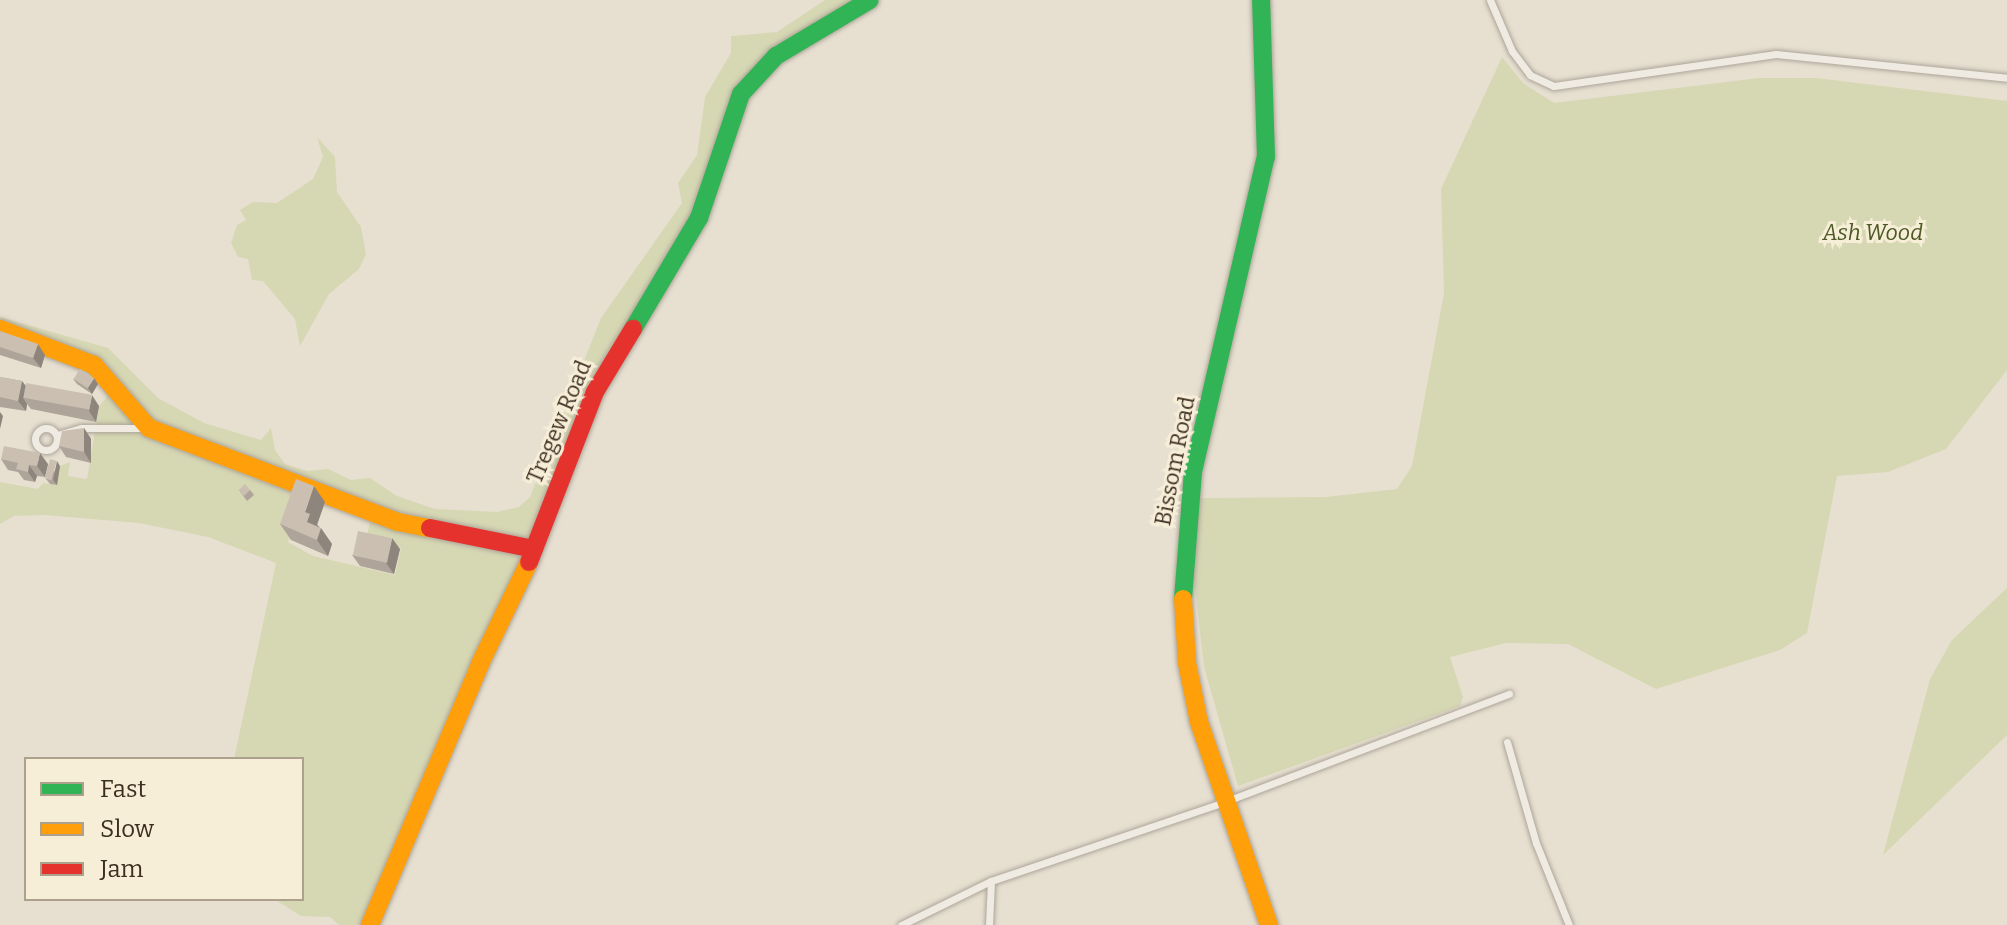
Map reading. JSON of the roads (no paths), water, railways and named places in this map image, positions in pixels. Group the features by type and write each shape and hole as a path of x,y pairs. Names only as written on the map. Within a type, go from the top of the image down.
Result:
{"street":[{"name":"Tregew Road","path":"370,925 480,664 534,549 603,374 699,218 741,94 776,56 870,0"},
{"name":"Bissom Road","path":"1261,0 1266,157 1193,472 1183,542 1189,677 1224,802 1269,925"},
{"path":"0,329 94,365 149,428 385,518 534,549"}],"lane":[{"path":"1490,0 1512,51 1530,75 1554,86 1776,54 2007,78"},
{"path":"57,435 86,428 149,428"},
{"path":"901,925 991,881 1224,802 1509,694"},
{"path":"1507,742 1536,843 1569,925"},
{"path":"989,925 991,881"}],"park label":[{"name":"Ash Wood","path":"1873,233"}]}
